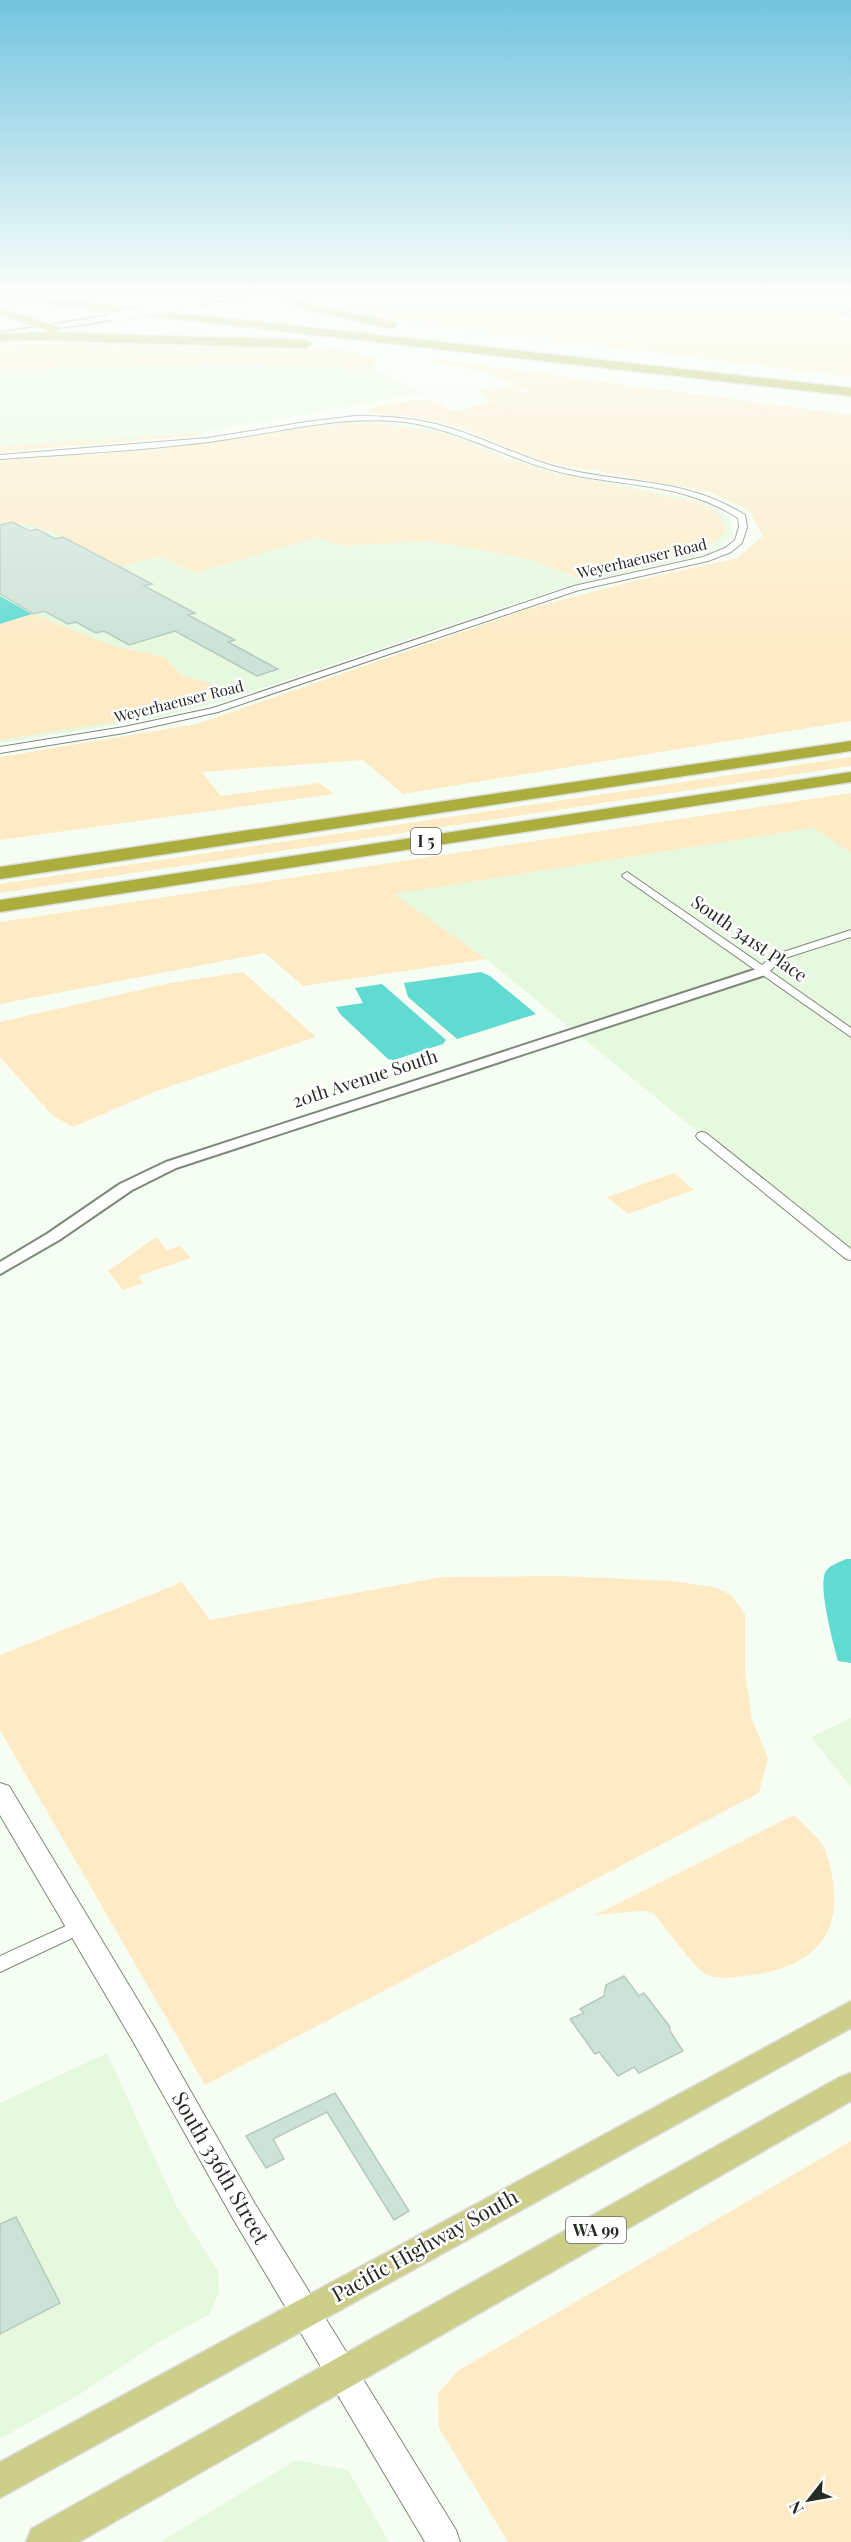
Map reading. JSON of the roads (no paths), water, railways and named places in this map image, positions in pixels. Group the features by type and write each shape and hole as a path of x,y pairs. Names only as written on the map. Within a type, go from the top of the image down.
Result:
{"highway":[{"path":"620,780 851,738"},
{"name":"I 5","path":"0,873 851,746"},
{"name":"I 5","path":"0,906 851,777"}],"main road":[{"name":"South 336th Street","path":"0,1793 305,2313 444,2542"},
{"name":"Pacific Highway South","path":"0,2481 851,2013"},
{"name":"WA 99","path":"44,2542 851,2086"}],"street":[{"name":"Weyerhaeuser Road","path":"0,457 186,442 236,436 315,421 382,418 404,420 449,429 520,459 558,470 653,485 711,498 742,517 745,529 743,537 736,544 724,552 705,559 577,588 215,710 124,730 0,750"},
{"name":"South 341st Place","path":"627,875 851,1033"},
{"path":"763,971 778,957 851,933"},
{"name":"20th Avenue South","path":"0,1269 54,1237 126,1187 171,1165 763,971"},
{"path":"702,1136 851,1256"},
{"path":"0,1964 79,1927"}],"water":[{"path":"0,596 32,614 0,624"},
{"path":"481,972 490,976 536,1014 457,1039 408,997 404,983"},
{"path":"382,984 446,1040 443,1044 394,1060 388,1059 340,1014 336,1007 363,1003 355,988"},
{"path":"846,1559 851,1559 851,1663 838,1661 827,1615 824,1588 826,1571"}]}
